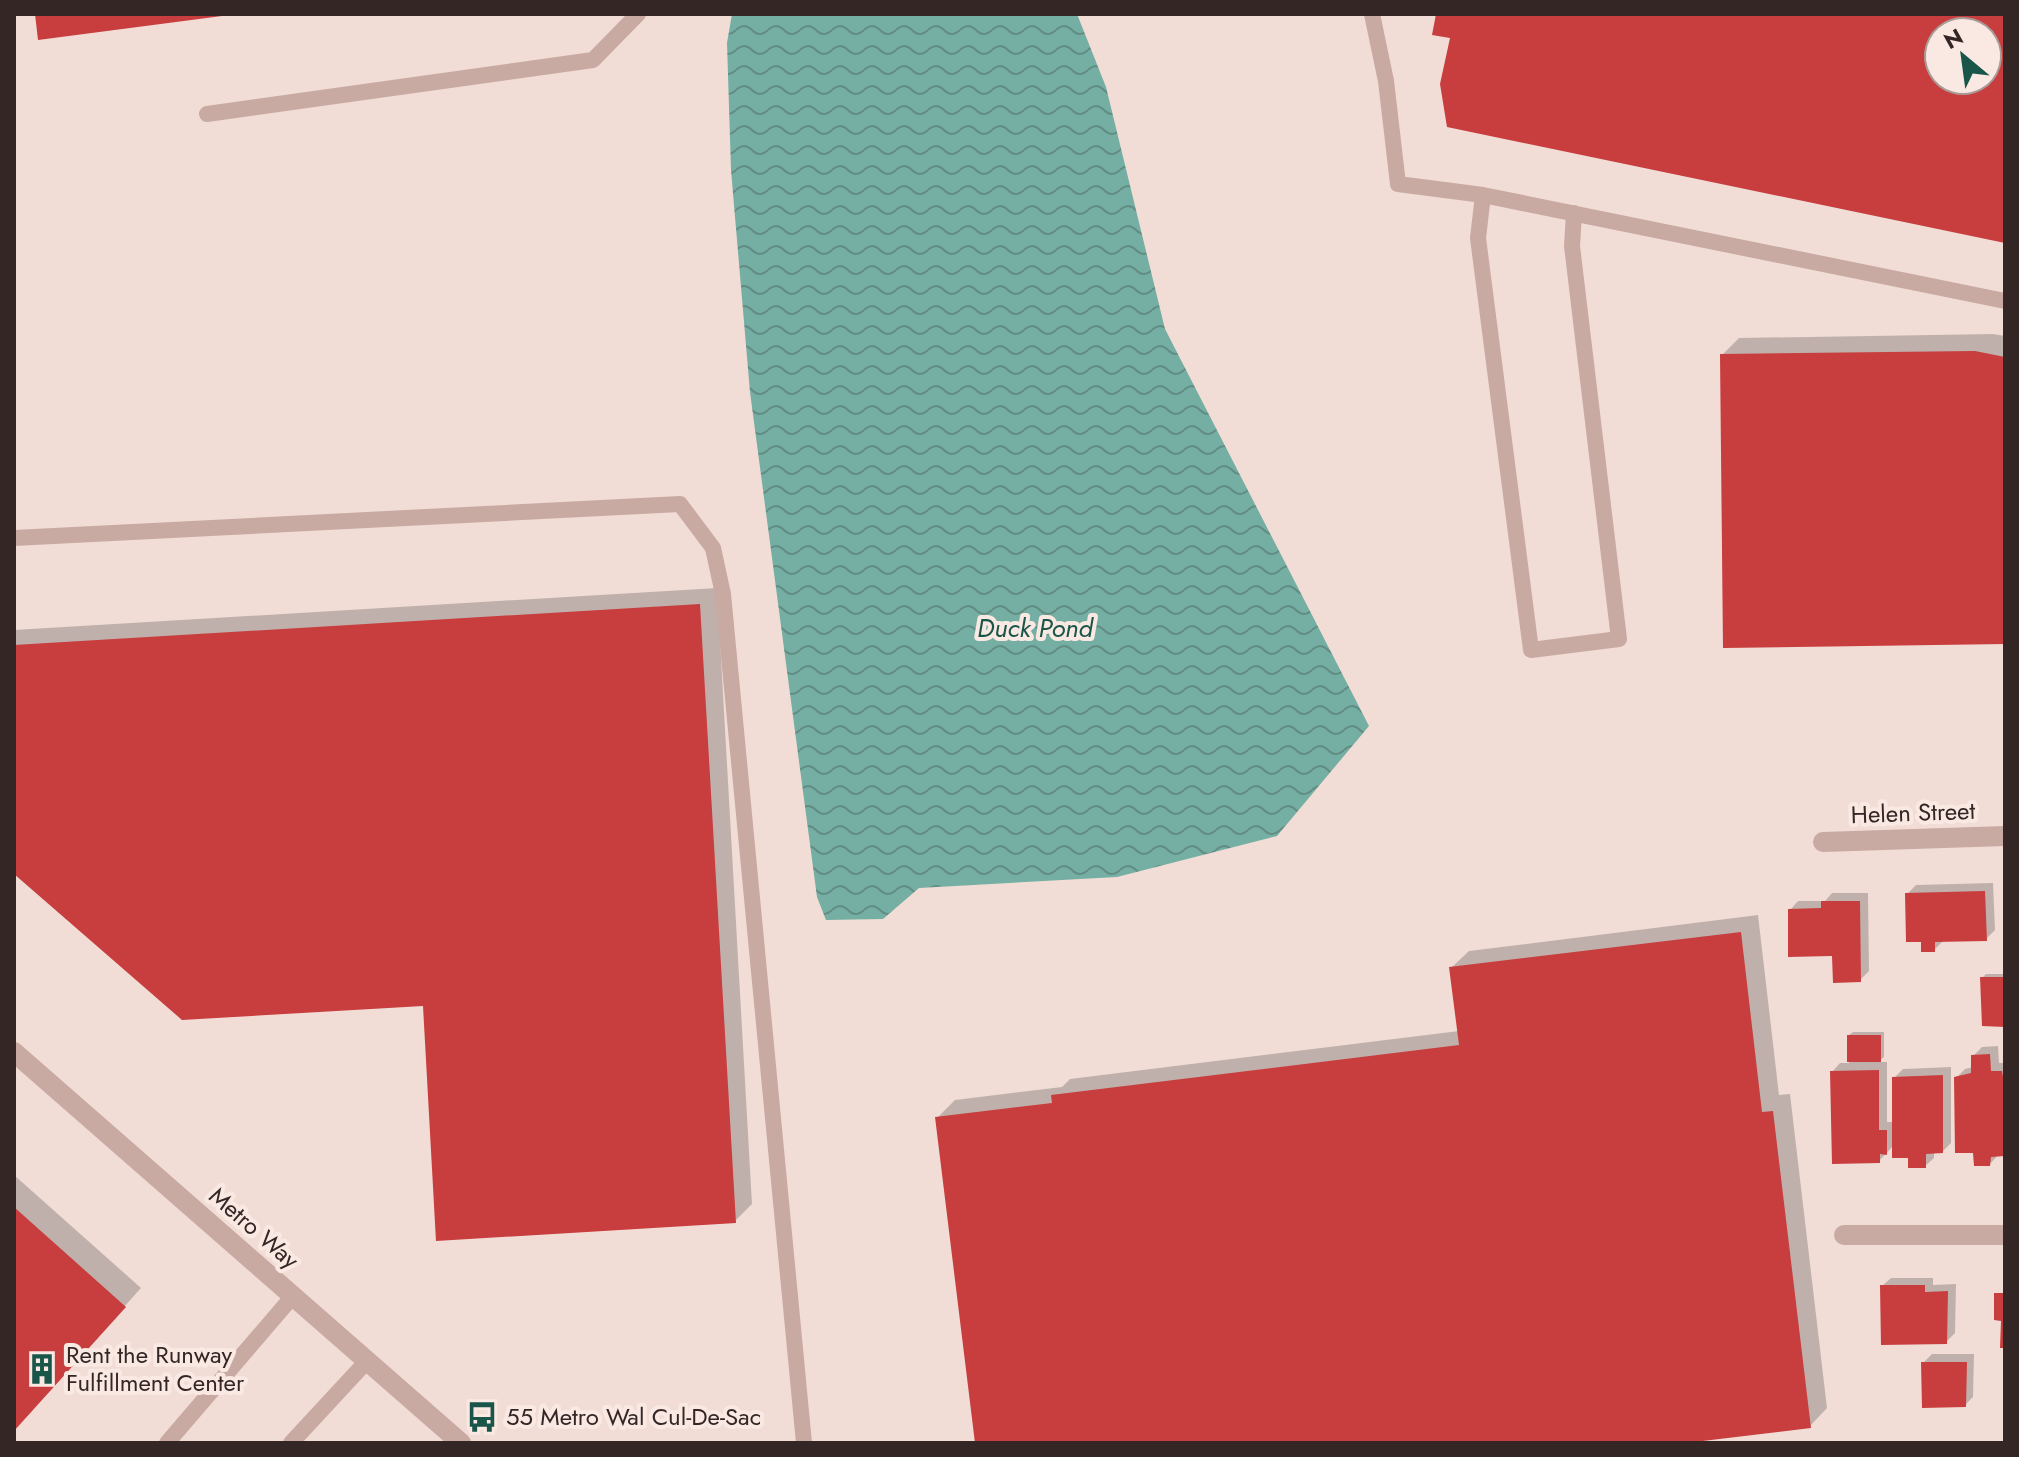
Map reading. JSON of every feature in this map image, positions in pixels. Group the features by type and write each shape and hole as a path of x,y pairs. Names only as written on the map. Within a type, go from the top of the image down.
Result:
{"street":[{"name":"Helen Street","path":"1823,842 2005,836"},
{"name":"Metro Way","path":"14,1052 461,1443"},
{"path":"1844,1235 2005,1235"}],"lane":[{"path":"207,114 593,60 638,14"},
{"path":"1372,14 1386,81 1398,184 1483,195 2005,301"},
{"path":"1483,195 1478,238 1531,650 1619,639 1572,246 1574,213"},
{"path":"14,538 680,504 713,548 723,594 804,1443"},
{"path":"167,1443 293,1296"},
{"path":"291,1443 367,1361"}],"water":[{"name":"Duck Pond","path":"732,14 1077,14 1106,87 1165,329 1369,726 1277,836 1117,877 919,888 883,919 826,920 817,897 750,392 731,170 727,43"}],"building":[{"path":"35,14 222,14 222,16 38,40"},
{"path":"1436,14 2005,14 2005,243 1447,127 1440,84 1450,38 1432,35"},
{"path":"1975,351 2005,357 2005,644 1723,648 1720,354"},
{"path":"700,604 736,1223 436,1241 423,1006 182,1020 14,874 14,645"},
{"path":"1985,891 1987,941 1935,942 1935,952 1921,952 1921,942 1906,942 1905,893"},
{"path":"1821,901 1860,901 1861,982 1833,983 1832,956 1788,957 1788,909 1821,908"},
{"path":"1741,932 1762,1112 1773,1111 1811,1428 1686,1443 975,1443 935,1117 1052,1103 1051,1095 1459,1045 1449,967"},
{"path":"1980,977 2005,977 2005,1027 1982,1026"},
{"path":"1847,1035 1881,1035 1881,1062 1847,1062"},
{"path":"1990,1054 1991,1071 2002,1071 2005,1077 2005,1156 1991,1157 1990,1166 1974,1166 1973,1153 1955,1153 1954,1077 1971,1073 1971,1055"},
{"path":"1879,1070 1879,1130 1887,1130 1887,1155 1880,1154 1880,1163 1832,1164 1830,1071"},
{"path":"1943,1075 1943,1153 1926,1154 1926,1168 1908,1168 1908,1158 1892,1158 1892,1077"},
{"name":"Rent the Runway Fulfillment Center","path":"14,1207 126,1307 14,1431"},
{"path":"1880,1285 1925,1285 1925,1292 1948,1291 1947,1344 1881,1345"},
{"path":"1994,1293 2005,1293 2005,1348 2000,1348 2001,1321 1994,1320"},
{"path":"1921,1362 1967,1362 1966,1407 1922,1408"}],"place":[{"name":"Rent the Runway Fulfillment Center","path":"42,1369"},
{"name":"55 Metro Wal Cul-De-Sac","path":"482,1417"}]}
